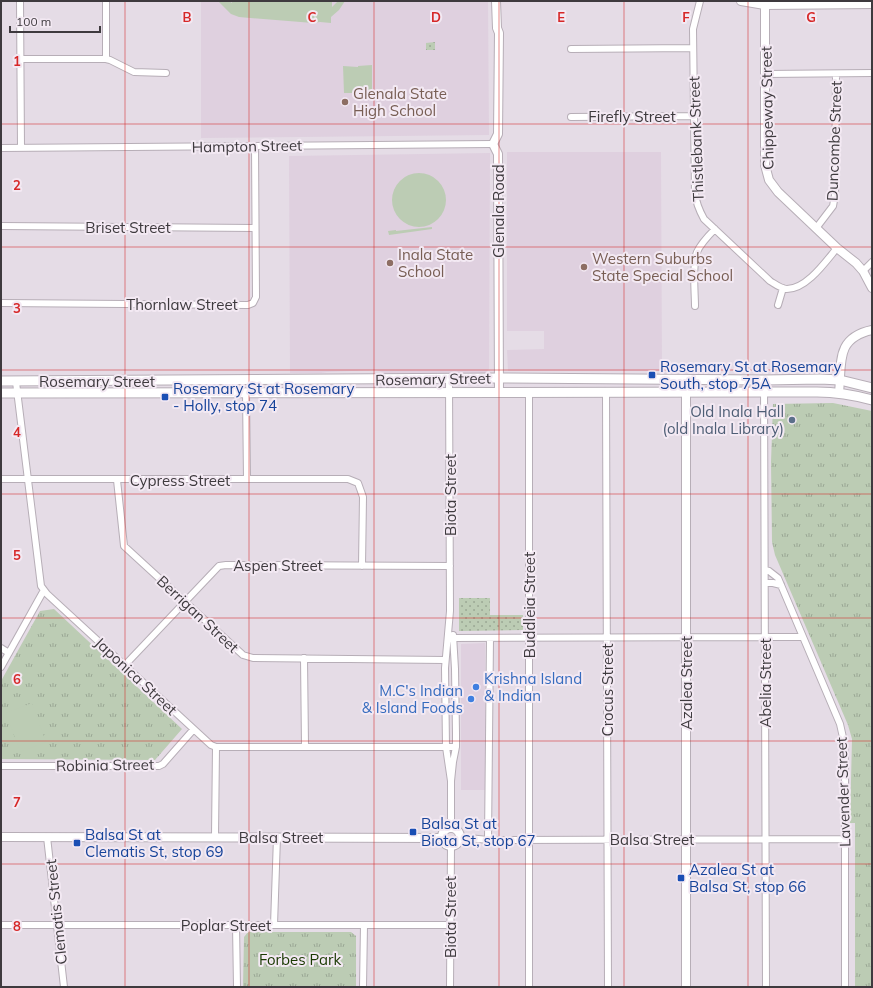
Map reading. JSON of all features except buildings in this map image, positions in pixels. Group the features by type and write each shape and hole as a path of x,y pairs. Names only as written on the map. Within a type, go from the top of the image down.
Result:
{"main road":[{"name":"Rosemary Street","path":"1,381 499,378 840,380 872,388"},
{"name":"Rosemary Street","path":"1,393 499,391 686,393 817,392 838,393 872,400"}],"street":[{"path":"20,1 21,148"},
{"path":"106,1 106,59"},
{"name":"Glenala Road","path":"496,1 496,28 499,33"},
{"name":"Glenala Road","path":"499,391 498,154 493,144 498,134 499,33 502,28 501,1"},
{"name":"Thistlebank Street","path":"700,1 693,29 696,202 704,219 770,281 783,288"},
{"path":"741,1 765,5 810,3 872,4"},
{"name":"Chippeway Street","path":"765,5 765,165 769,180 778,192 837,248 856,263 863,271 872,288"},
{"path":"571,49 694,48"},
{"path":"20,59 106,59 134,72 166,73"},
{"path":"765,74 872,73"},
{"name":"Duncombe Street","path":"817,228 833,206 835,195 836,74"},
{"name":"Firefly Street","path":"571,117 694,116"},
{"name":"Hampton Street","path":"1,148 493,144"},
{"name":"Thornlaw Street","path":"1,303 248,305 253,303 256,297 255,146"},
{"name":"Briset Street","path":"1,226 255,228"},
{"path":"695,306 696,253 715,229"},
{"path":"778,305 783,288 787,289 797,287 805,283 837,248"},
{"path":"863,271 872,262"},
{"path":"838,393 843,352 846,343 863,332 872,330"},
{"name":"Biota Street","path":"449,379 450,611 451,638 455,669 456,747 451,781 451,828"},
{"name":"Azalea Street","path":"686,380 686,987"},
{"name":"Abelia Street","path":"764,380 766,987"},
{"path":"1,667 44,590 41,586 39,576 16,382"},
{"name":"Buddleia Street","path":"529,391 529,987"},
{"name":"Crocus Street","path":"606,392 608,987"},
{"path":"246,393 247,479"},
{"name":"Cypress Street","path":"1,480 348,479 358,483 363,497 362,566"},
{"name":"Berrigan Street","path":"117,480 124,546 243,655 254,658 445,660"},
{"name":"Aspen Street","path":"125,665 219,566 450,566"},
{"name":"Lavender Street","path":"764,570 769,571 778,578 840,724 844,742 845,987"},
{"path":"765,583 781,585"},
{"name":"Japonica Street","path":"44,590 193,730 211,745 216,747"},
{"path":"451,638 803,637"},
{"name":"Biota Street","path":"451,638 445,660 446,748 451,781"},
{"path":"488,840 490,638"},
{"path":"1,648 9,653"},
{"path":"304,658 305,746"},
{"name":"Robinia Street","path":"1,766 159,766 163,764 193,730"},
{"path":"215,837 216,747 456,747"},
{"path":"451,828 458,832 460,837 458,842 451,846 444,843 442,838 445,830 451,828"},
{"name":"Balsa Street","path":"1,837 442,838"},
{"name":"Clematis Street","path":"48,837 64,987"},
{"path":"274,925 277,837"},
{"name":"Balsa Street","path":"460,837 488,840 845,839"},
{"name":"Biota Street","path":"450,987 451,846"},
{"name":"Poplar Street","path":"1,925 450,925"},
{"path":"236,925 237,987"},
{"path":"363,987 364,925"}],"shaded area":[{"name":"Glenala State High School","path":"201,1 488,1 489,135 201,138"},
{"name":"Western Suburbs State Special School","path":"507,152 661,152 662,371 508,371 507,350 544,349 544,331 507,331"},
{"name":"Inala State School","path":"490,153 489,369 485,373 385,373 376,370 290,373 289,156"},
{"path":"485,643 485,790 461,790 461,644"}],"green space":[{"path":"218,1 229,1 232,3 232,1 332,1 332,7 338,1 345,1 339,10 331,17 331,23 313,23 239,17 231,14"},
{"path":"435,42 435,50 426,50 426,43"},
{"path":"372,65 372,93 344,93 343,66 358,67"},
{"path":"419,173 429,175 438,181 444,190 446,200 444,210 438,219 429,225 419,227 409,225 400,219 394,210 392,200 394,190 400,181 409,175"},
{"path":"432,227 432,229 389,235 388,231 396,231"},
{"path":"833,403 872,411 872,987 855,987 855,823 850,823 852,739 848,725 775,555 772,542 771,462 773,404"},
{"path":"459,598 490,598 490,615 523,615 523,630 459,631"},
{"path":"54,609 182,729 155,760 1,759 1,681 40,611"},
{"path":"32,703 46,742 20,752 6,713"},
{"name":"Forbes Park","path":"248,932 351,932 356,936 356,987 243,987 244,937"},
{"path":"310,960 310,970 300,971 300,961"}],"place":[{"name":"Glenala State High School","path":"345,102"},
{"name":"Inala State School","path":"390,263"},
{"name":"Western Suburbs State Special School","path":"584,267"},
{"name":"Rosemary St at Rosemary South, stop 75A","path":"652,375"},
{"name":"Rosemary St at Rosemary - Holly, stop 74","path":"165,397"},
{"name":"Old Inala Hall (old Inala Library)","path":"792,420"},
{"name":"Krishna Island & Indian","path":"476,687"},
{"name":"M.C's Indian & Island Foods","path":"471,699"},
{"name":"Balsa St at Biota St, stop 67","path":"413,832"},
{"name":"Balsa St at Clematis St, stop 69","path":"77,843"},
{"name":"Azalea St at Balsa St, stop 66","path":"681,878"}]}
